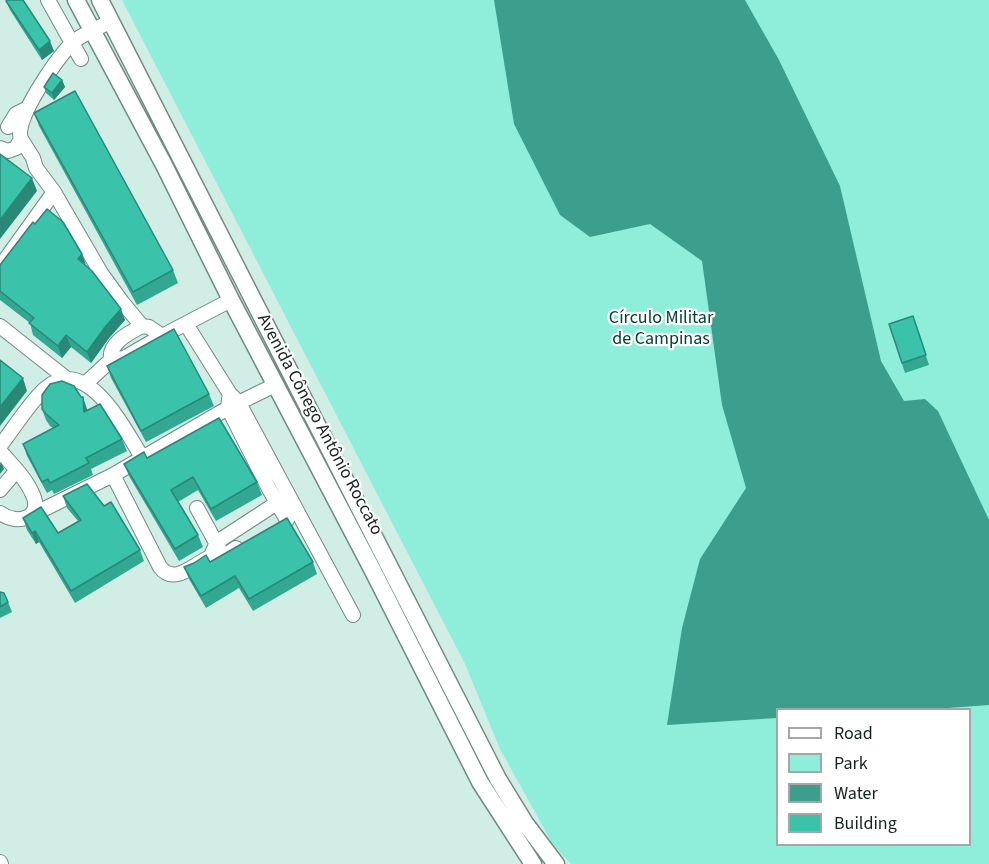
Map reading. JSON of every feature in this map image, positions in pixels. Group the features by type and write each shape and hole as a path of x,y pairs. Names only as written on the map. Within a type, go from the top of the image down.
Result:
{"main road":[{"name":"Avenida Cônego Antônio Roccato","path":"76,0 362,548 480,782 533,864"},
{"name":"Avenida Cônego Antônio Roccato","path":"100,0 498,778 525,823 556,864"}],"street":[{"path":"48,0 81,59"},
{"path":"8,132 72,43 111,21"},
{"path":"3,151 16,148 8,132"},
{"path":"8,132 33,158 36,168 54,192 101,273 122,302 142,326 149,327 162,336"},
{"path":"3,151 36,168"},
{"path":"0,267 54,192"},
{"path":"85,384 111,360 124,358 231,300"},
{"path":"186,324 232,402 282,500 287,520 353,615"},
{"path":"0,326 67,379 85,384 94,390 110,407 142,457"},
{"path":"111,360 111,351 115,345 142,326"},
{"path":"0,446 43,390 58,381 67,379"},
{"path":"0,513 16,520 27,517 112,475 232,402 275,385"},
{"path":"0,451 17,470 34,496 34,508 27,517"},
{"path":"0,490 17,470"},
{"path":"112,475 160,567 166,574 170,575 194,568 250,541"},
{"path":"216,542 282,500"},
{"path":"197,508 216,542 217,556"}],"green space":[{"name":"Círculo Militar de Campinas","path":"122,0 989,0 989,864 571,864 552,843 500,749 465,664"}],"water":[{"path":"494,0 745,0 779,60 840,186 881,361 904,401 925,399 938,411 989,520 989,705 948,708 776,708 776,718 667,725 682,628 700,559 746,488 722,405 702,261 650,224 590,237 560,215 514,124"}],"building":[{"path":"7,0 23,0 50,41 39,50"},
{"path":"53,73 62,80 52,93 44,87"},
{"path":"75,91 173,270 133,292 34,113"},
{"path":"0,154 32,178 0,220"},
{"path":"47,209 63,222 82,254 78,259 92,271 121,309 87,352 66,335 58,346 29,323 34,318 0,291 0,265 33,222 35,224"},
{"path":"913,316 926,355 902,363 889,324"},
{"path":"174,329 209,394 141,431 107,366"},
{"path":"0,360 23,378 0,407"},
{"path":"62,381 74,386 83,397 84,412 100,404 122,439 86,458 89,463 50,483 48,479 42,482 23,444 59,425 42,409 42,395 50,384"},
{"path":"219,418 257,482 211,509 193,477 171,490 198,535 175,549 124,464 144,452 147,458"},
{"path":"87,484 104,506 111,502 140,550 71,591 35,531 32,533 23,518 41,507 58,533 81,520 63,496"},
{"path":"287,518 313,562 249,599 235,576 201,596 184,567 206,555 210,562"},
{"path":"0,592 4,593 8,602 0,607"}]}
